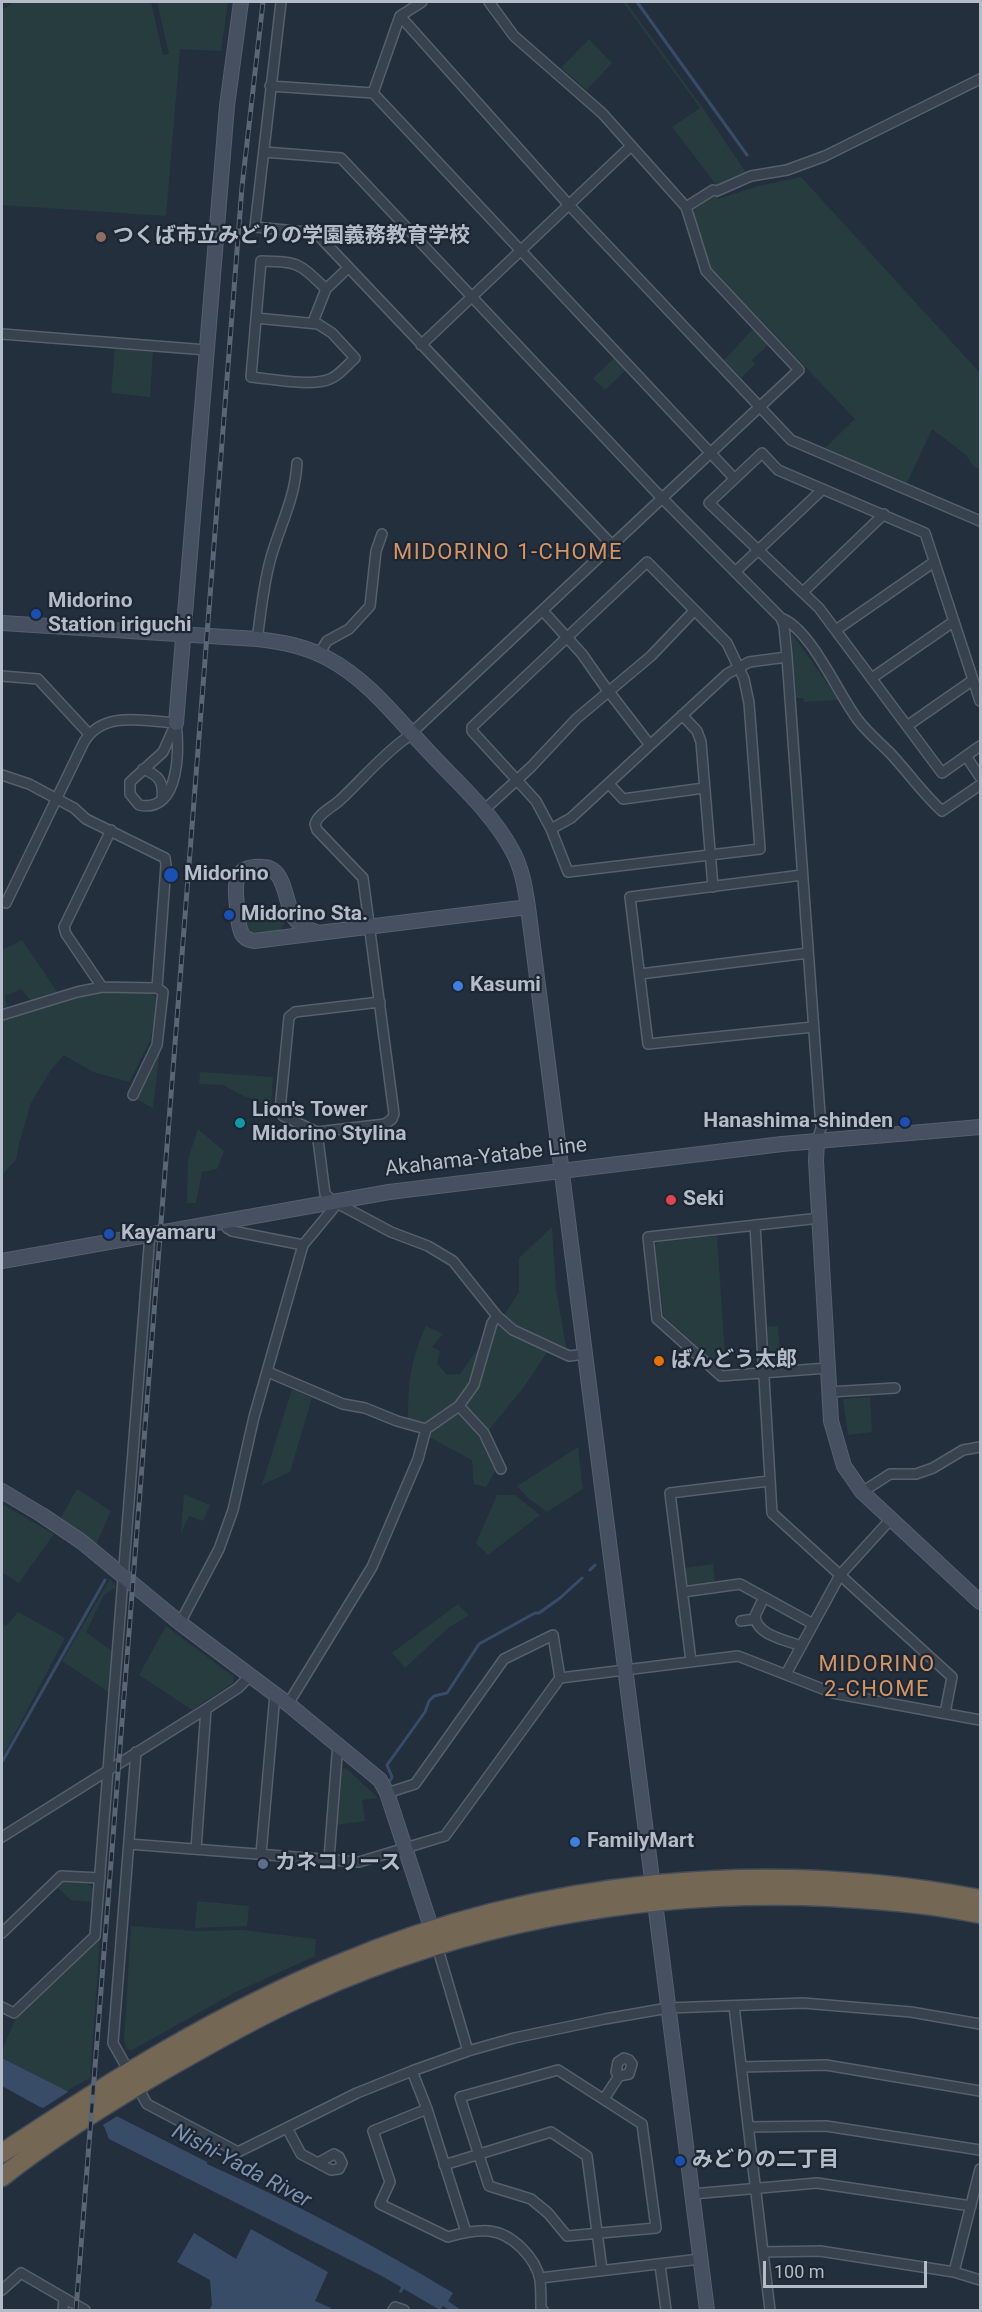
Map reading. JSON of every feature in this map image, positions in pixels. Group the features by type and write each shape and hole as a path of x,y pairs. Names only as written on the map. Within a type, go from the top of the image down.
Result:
{"highway":[{"path":"2,2153 89,2095 133,2079 310,1993 379,1966 434,1938 577,1912 655,1893 764,1877 880,1884 981,1899"},
{"path":"655,1893 828,1897 920,1903 981,1914"},
{"path":"2,2176 107,2104 133,2079"}],"street":[{"path":"176,723 163,752 130,782 130,794 133,800 144,806 162,798 176,778 178,742 176,723 182,634 227,106 241,2"},
{"path":"281,2 255,228 316,233 612,545"},
{"path":"373,93 400,16 422,2"},
{"path":"380,1002 295,1012 289,1017 280,1110 283,1116 317,1132 385,1124 392,1119 394,1114 380,1002 363,878 317,830 316,820 341,799 388,751 411,734 799,370 706,271 686,207 602,113 514,36 489,2"},
{"path":"400,16 569,205 791,440 981,521"},
{"path":"686,207 712,190 717,191 751,176 787,170 825,156 981,79"},
{"path":"270,86 373,93 734,478"},
{"path":"421,345 631,146"},
{"path":"264,152 341,158 662,498 781,618 790,622 819,656 858,719 920,791 942,811 981,785"},
{"path":"256,318 313,322 327,330 355,358 333,378 319,382 251,376 256,318 261,261 292,262 301,266 326,289"},
{"path":"313,322 326,289 348,268"},
{"path":"2,334 207,350"},
{"path":"981,701 925,533 778,470 762,453 709,503 803,592 836,630 942,773 981,746"},
{"path":"257,639 271,559 290,507 296,482 297,463"},
{"path":"735,572 823,489"},
{"path":"803,592 884,514"},
{"path":"319,654 327,642 350,629 370,606 376,551 382,534"},
{"path":"647,562 727,643 744,679 749,703 760,849 567,872 551,829 536,801 471,731 472,727 566,637 647,562"},
{"path":"836,630 934,562"},
{"path":"543,611 582,654 650,745"},
{"path":"484,810 518,780 576,719 651,656 694,611"},
{"path":"781,618 787,657 822,1128 817,1141 816,1161 831,1420 844,1466 862,1492 981,1602"},
{"path":"872,678 953,622"},
{"path":"2,623 257,639 297,645 319,654 345,669 365,685 484,810 513,852 521,869 528,907 707,2310"},
{"path":"551,829 571,818 716,683 738,666 764,659 787,657"},
{"path":"2,676 38,679 89,734"},
{"path":"907,726 973,680"},
{"path":"682,715 699,735 713,887"},
{"path":"2,902 6,903 89,734 101,724 115,720 176,723"},
{"path":"966,756 981,777"},
{"path":"143,769 156,774 161,780 162,798"},
{"path":"2,775 29,784 57,798 74,807 86,819 161,855 166,861 157,988"},
{"path":"609,784 623,799 704,788"},
{"path":"102,987 66,934 64,927 111,830"},
{"path":"319,933 302,926 294,918 276,873 266,867 253,868 245,870 236,878 242,935 247,940 254,941 281,938 319,933 370,926 528,907"},
{"path":"802,876 630,897 648,1044 813,1027"},
{"path":"281,938 292,925 294,918"},
{"path":"640,974 808,953"},
{"path":"2,1015 77,992 102,987 157,988 163,992 158,1045 133,1095"},
{"name":"Akahama-Yatabe Line","path":"2,1261 389,1192 561,1169 817,1141 981,1127"},
{"path":"317,1132 325,1194 335,1202 391,1232 428,1246 453,1261 497,1317 513,1330 569,1356 585,1354"},
{"path":"180,1623 224,1536 237,1495 254,1417 303,1245 335,1202"},
{"path":"820,1218 648,1237 657,1319 722,1376 828,1368"},
{"path":"226,1221 227,1228 232,1231 303,1245"},
{"path":"755,1225 772,1514 952,1677 945,1713"},
{"path":"2,2007 14,2013 95,1936 150,1234"},
{"path":"288,1704 372,1567 418,1460 426,1429 459,1406 474,1385 492,1323 497,1317"},
{"path":"268,1372 343,1404 365,1408 397,1421 426,1429"},
{"path":"829,1392 895,1388"},
{"path":"459,1406 484,1433 501,1469"},
{"path":"862,1492 890,1474 916,1474 933,1468 963,1450 981,1447"},
{"path":"692,1661 670,1493 769,1481"},
{"path":"2,1491 82,1542 180,1623 338,1743 380,1780 387,1793 405,1848 468,2051"},
{"path":"786,1674 840,1575 890,1520"},
{"path":"683,1592 740,1584 813,1624"},
{"path":"755,1619 764,1597"},
{"path":"755,1619 765,1632 801,1646"},
{"path":"741,1621 755,1619"},
{"path":"129,1844 359,1862 445,1836 560,1678 553,1635 504,1659 416,1784 387,1793"},
{"path":"560,1678 738,1656 833,1693 981,1719"},
{"path":"2,1837 206,1709 238,1688 250,1676"},
{"path":"261,1854 275,1694"},
{"path":"196,1848 206,1709"},
{"path":"329,1859 338,1743"},
{"path":"136,1752 113,2043 147,2104 238,2152 357,2093 468,2051 562,2027 668,2008 803,2003 911,2012 981,2024"},
{"path":"2,1934 61,1876 100,1878"},
{"path":"734,2006 770,2310"},
{"path":"741,2067 826,2065 981,2091"},
{"path":"558,2070 604,2099 642,2124 656,2228 567,2236 548,2213 531,2199 489,2187 460,2097 558,2070"},
{"path":"412,2071 427,2109 466,2232"},
{"path":"604,2099 620,2076"},
{"path":"427,2109 373,2131 390,2182 380,2204 448,2237 466,2232 492,2231 516,2242 530,2258 540,2278 541,2308 543,2310"},
{"path":"748,2127 826,2126 981,2150"},
{"path":"287,2128 301,2154 318,2163"},
{"path":"444,2165 551,2132 587,2156 602,2270"},
{"path":"954,2272 981,2169"},
{"path":"692,2194 817,2183 971,2206"},
{"path":"763,2252 820,2251 954,2272 981,2280"},
{"path":"540,2278 700,2259"},
{"path":"660,2265 666,2310"},
{"path":"2,2289 21,2272 84,2310"},
{"path":"63,2310 64,2298"},
{"path":"393,2310 395,2307 404,2310"}],"green space":[{"path":"14,2 151,2 163,55 169,54 157,2 228,2 221,51 180,49 166,216 2,205 2,10"},
{"path":"623,2 626,2 702,107 747,174 718,187 672,127 700,108"},
{"path":"589,39 612,63 587,90 561,68"},
{"path":"801,177 980,373 980,469 973,466 966,455 932,429 907,483 824,449 855,419 711,268 693,213 697,207 707,199 718,195 718,199 758,186"},
{"path":"753,329 768,345 752,360 755,364 741,378 724,360"},
{"path":"115,348 153,351 150,397 111,393"},
{"path":"614,358 626,370 605,390 593,378"},
{"path":"791,632 839,700 804,702 803,698 796,698"},
{"path":"282,913 286,921 280,931 256,935 247,929 247,922 250,918"},
{"path":"22,940 58,993 31,1001 21,989 5,996 8,1010 2,1013 2,950"},
{"path":"104,992 151,992 158,999 150,1041 129,1082 93,1072 64,1055 50,1071 31,1103 16,1160 2,1175 2,1019 74,996"},
{"path":"160,1051 153,1108 136,1099"},
{"path":"200,1072 273,1077 271,1106 223,1085 199,1084"},
{"path":"198,1129 224,1151 217,1169 202,1172 196,1203 187,1203 188,1159"},
{"path":"552,1227 556,1290 567,1352 512,1326 504,1315 519,1292 519,1258"},
{"path":"717,1236 726,1370 723,1370 664,1316 654,1246 658,1242"},
{"path":"497,1323 548,1351 524,1387 488,1431 467,1405 484,1371"},
{"path":"426,1326 443,1334 432,1347 440,1351 437,1363 447,1375 460,1374 482,1343 470,1382 458,1400 424,1424 408,1421 408,1407 413,1361"},
{"path":"778,1326 781,1367 771,1367 767,1364 764,1327"},
{"path":"292,1389 312,1398 290,1472 262,1485"},
{"path":"870,1397 872,1432 848,1435 843,1399"},
{"path":"454,1414 458,1414 465,1420 476,1433 496,1470 486,1487 474,1484 472,1460 429,1437 431,1432"},
{"path":"578,1447 583,1489 547,1512 528,1498 517,1486"},
{"path":"77,1489 111,1511 96,1545 60,1519"},
{"path":"184,1494 210,1505 203,1521 189,1516 181,1533"},
{"path":"497,1495 515,1495 540,1515 488,1555 476,1543"},
{"path":"2,1504 54,1534 19,1583 2,1572"},
{"path":"713,1564 715,1583 691,1586 686,1583 684,1568"},
{"path":"110,1579 116,1587 104,1595 86,1632 113,1652 110,1693 62,1661"},
{"path":"458,1604 469,1615 448,1628 405,1668 392,1653"},
{"path":"18,1612 65,1638 2,1758 2,1624 6,1626"},
{"path":"166,1626 234,1677 233,1683 192,1710 139,1675"},
{"path":"346,1768 378,1798 362,1800 365,1821 337,1825 340,1769"},
{"path":"65,1881 86,1883 94,1889 92,1902 71,1900 57,1887"},
{"path":"197,1901 249,1906 247,1926 195,1928"},
{"path":"131,1926 196,1931 242,1930 316,1939 315,1956 236,1992 132,2050 127,2049 124,2040"},
{"path":"100,1938 90,2078 66,2091 2,2058 2,2050 15,2020"}],"water":[{"path":"2,2058 207,2164 270,2193 363,2241 453,2293 448,2301 461,2310 449,2310 443,2306 440,2310 404,2289 401,2293 399,2292 401,2287 380,2275 109,2139 104,2126 40,2107 2,2086"},
{"path":"251,2229 328,2272 315,2301 331,2308 330,2310 209,2310 212,2305 210,2280 177,2262 194,2233 236,2259"}],"pier":[{"path":"71,2090 119,2115 98,2128 40,2110"}],"waterway":[{"path":"637,2 747,155"},
{"path":"590,1570 595,1565"},
{"path":"390,1781 392,1777 387,1765 425,1712 429,1701 434,1696 447,1693 479,1644 535,1613 539,1613 582,1578"},
{"path":"2,1762 105,1580"}],"railway":[{"path":"76,2310 242,187 263,2"}],"place":[{"name":"つくば市立みどりの学園義務教育学校","path":"101,237"},
{"name":"Midorino Station iriguchi","path":"36,614"},
{"name":"Midorino","path":"171,875"},
{"name":"Midorino Sta.","path":"229,915"},
{"name":"Kasumi","path":"458,986"},
{"name":"Hanashima-shinden","path":"905,1122"},
{"name":"Lion's Tower Midorino Stylina","path":"240,1123"},
{"name":"Seki","path":"671,1200"},
{"name":"Kayamaru","path":"109,1234"},
{"name":"ばんどう太郎","path":"659,1361"},
{"name":"FamilyMart","path":"575,1842"},
{"name":"カネコリース","path":"263,1864"},
{"name":"みどりの二丁目","path":"680,2161"}],"district":[{"name":"MIDORINO 1-CHOME","path":"508,553"},
{"name":"MIDORINO 2-CHOME","path":"877,1678"}],"water label":[{"name":"Nishi-Yada River","path":"241,2167"}]}
